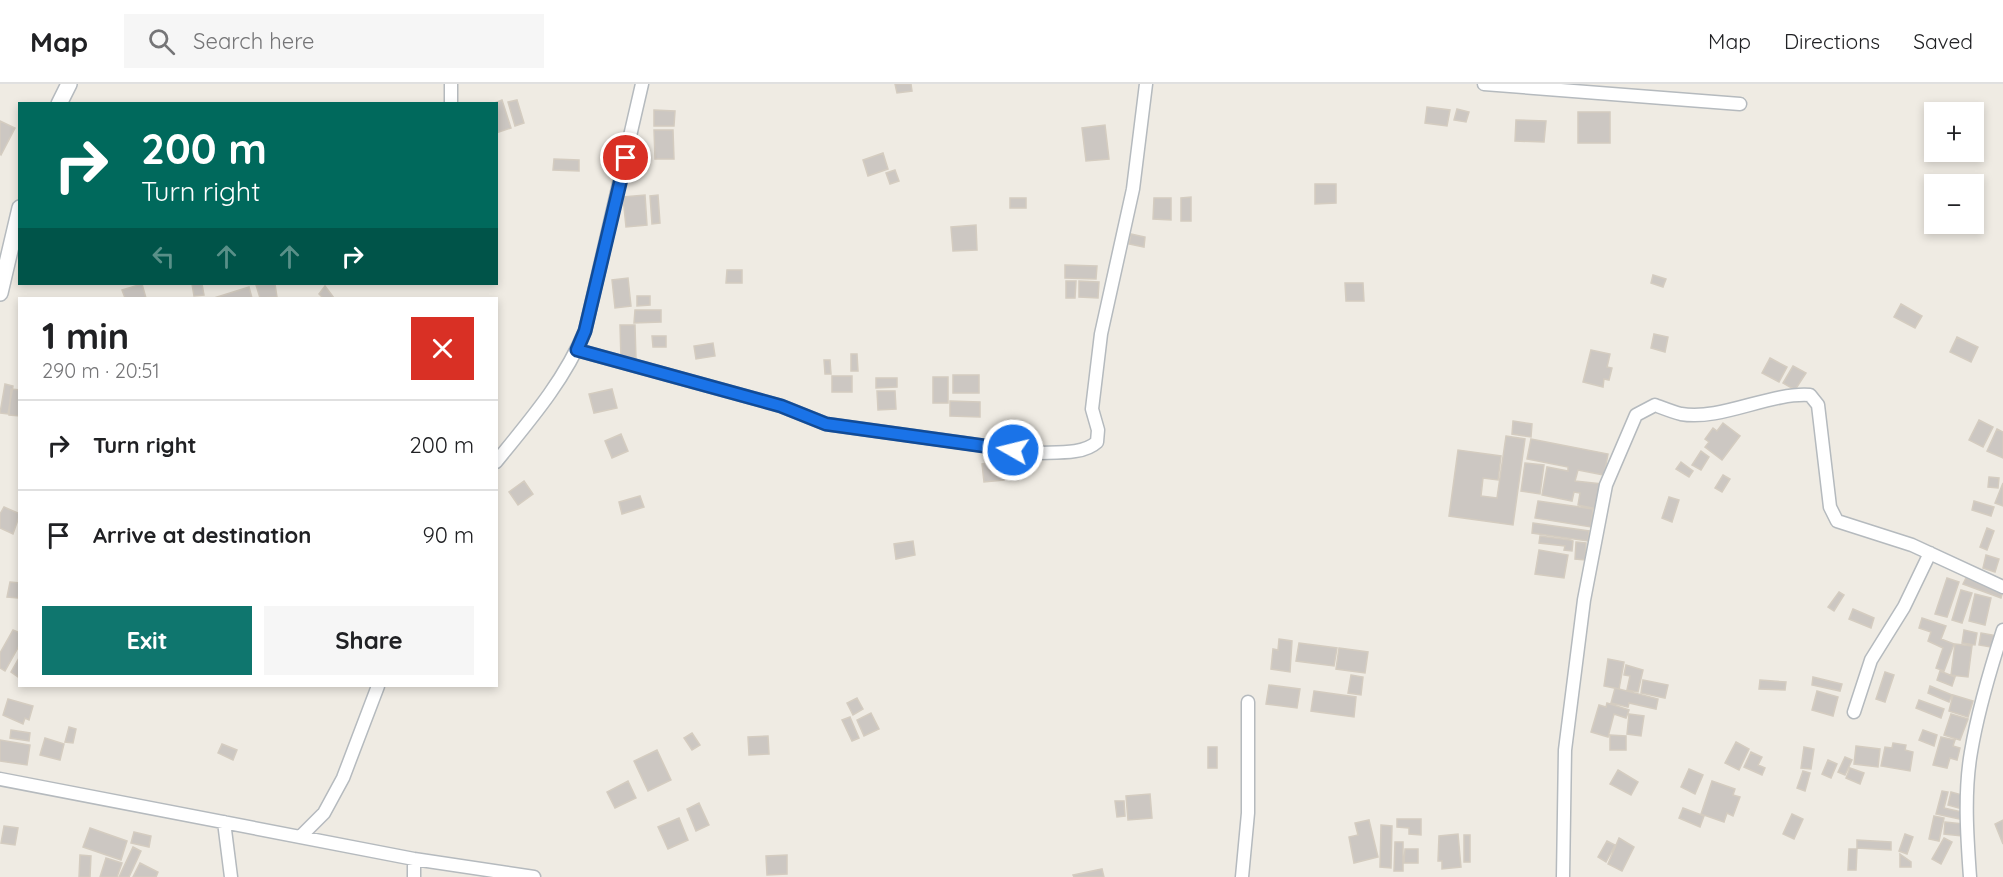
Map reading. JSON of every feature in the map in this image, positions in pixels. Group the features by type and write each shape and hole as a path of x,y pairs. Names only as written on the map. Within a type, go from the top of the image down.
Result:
{"street":[{"path":"451,84 451,102"},
{"path":"498,460 553,392 585,331 642,84"},
{"path":"577,350 781,406 826,424 1036,453 1065,452 1091,447 1097,442 1098,430 1092,409 1101,334 1133,189 1146,84"},
{"path":"1484,84 1740,104"},
{"path":"60,102 67,85"},
{"path":"0,293 15,242 18,222"},
{"path":"1563,877 1565,750 1584,600 1606,485 1636,415 1655,405 1682,414 1734,408 1792,393 1810,395 1818,405 1830,507 1837,521 1911,545 2003,587"},
{"path":"1854,712 1871,660 1904,607 1930,554"},
{"path":"1970,877 1967,833 1971,753 1986,683 2003,630"},
{"path":"300,837 324,813 343,778 378,687"},
{"path":"1242,877 1248,813 1248,702"},
{"path":"0,779 414,859 534,877"},
{"path":"224,822 231,877"},
{"path":"414,859 414,877"}],"building":[{"path":"895,84 911,84 912,91 897,93"},
{"path":"502,100 511,128 498,132 498,102"},
{"path":"517,100 524,123 515,126 508,102"},
{"path":"1427,107 1450,110 1447,126 1425,123"},
{"path":"1457,109 1469,112 1466,122 1454,120"},
{"path":"654,110 675,111 674,126 654,126"},
{"path":"1578,112 1610,112 1610,143 1578,143"},
{"path":"1516,120 1546,121 1544,142 1515,141"},
{"path":"0,121 15,128 1,155 0,154"},
{"path":"1105,125 1109,159 1086,161 1082,128"},
{"path":"654,130 673,130 674,159 655,159"},
{"path":"883,153 888,169 868,176 863,160"},
{"path":"554,159 579,160 579,171 553,170"},
{"path":"895,170 899,181 890,184 886,173"},
{"path":"1315,184 1336,184 1336,203 1315,204"},
{"path":"645,195 647,225 626,227 623,197"},
{"path":"658,195 660,223 652,224 650,196"},
{"path":"1191,197 1191,221 1181,221 1181,198"},
{"path":"1010,198 1026,198 1026,208 1010,208"},
{"path":"1154,198 1171,198 1171,220 1153,219"},
{"path":"976,225 977,250 953,251 951,227"},
{"path":"1131,234 1145,237 1144,247 1129,244"},
{"path":"1065,265 1097,266 1096,279 1065,278"},
{"path":"727,270 742,270 742,283 726,283"},
{"path":"1653,275 1666,279 1663,287 1651,283"},
{"path":"628,278 631,306 615,308 612,280"},
{"path":"1066,281 1076,281 1075,298 1066,298"},
{"path":"1079,281 1099,282 1098,298 1079,297"},
{"path":"1345,283 1363,283 1364,301 1346,301"},
{"path":"142,285 146,297 125,297 122,290"},
{"path":"192,285 202,285 204,295 194,296"},
{"path":"256,285 275,285 277,297 260,297"},
{"path":"325,286 333,297 322,297 319,294"},
{"path":"249,287 252,297 217,297"},
{"path":"637,296 650,296 650,305 637,306"},
{"path":"1901,304 1922,316 1915,328 1894,317"},
{"path":"635,310 661,310 661,322 634,323"},
{"path":"620,325 635,325 636,360 621,360"},
{"path":"1654,334 1668,337 1665,352 1651,348"},
{"path":"652,336 666,336 666,347 653,347"},
{"path":"1957,337 1978,347 1971,362 1950,352"},
{"path":"713,343 715,356 696,359 694,346"},
{"path":"1591,350 1610,354 1607,367 1612,368 1609,380 1604,379 1603,387 1583,382"},
{"path":"851,354 857,354 858,371 851,371"},
{"path":"1770,358 1787,367 1779,382 1762,373"},
{"path":"824,360 830,360 831,374 825,374"},
{"path":"1793,366 1806,373 1795,390 1783,383"},
{"path":"953,375 979,375 979,393 953,393"},
{"path":"832,376 852,376 852,392 832,392"},
{"path":"933,377 948,377 948,403 933,403"},
{"path":"876,378 897,378 897,387 876,388"},
{"path":"5,384 13,386 8,414 0,413"},
{"path":"11,389 18,390 18,416 9,415"},
{"path":"612,389 617,408 594,413 589,394"},
{"path":"877,391 895,391 896,409 878,410"},
{"path":"950,401 980,402 980,417 950,416"},
{"path":"1979,420 1993,427 1983,447 1969,440"},
{"path":"1513,421 1532,424 1531,437 1512,434"},
{"path":"1723,423 1740,436 1722,460 1705,447 1709,442 1705,439 1713,428 1717,431"},
{"path":"1997,429 2003,432 2003,458 1987,451"},
{"path":"621,434 628,451 612,458 605,441"},
{"path":"1506,436 1525,439 1513,525 1449,516 1458,450 1501,456 1498,480 1483,478 1481,496 1497,498"},
{"path":"1531,439 1608,454 1604,475 1578,470 1575,481 1602,484 1597,509 1578,505 1580,493 1574,492 1572,501 1542,495 1547,467 1568,471 1568,467 1527,459"},
{"path":"1701,451 1709,457 1701,470 1692,465"},
{"path":"1002,461 1004,480 984,482 982,464"},
{"path":"1681,462 1693,471 1689,477 1676,469"},
{"path":"1525,463 1544,465 1540,494 1521,491"},
{"path":"1723,475 1730,479 1722,492 1715,488"},
{"path":"1989,477 1999,478 1998,488 1988,487"},
{"path":"524,481 533,494 518,505 509,492"},
{"path":"2003,483 2003,506 1995,503"},
{"path":"640,496 644,507 622,514 619,502"},
{"path":"1669,497 1679,500 1672,522 1662,518"},
{"path":"1538,501 1593,509 1591,527 1535,518"},
{"path":"1974,501 1994,507 1991,516 1972,510"},
{"path":"4,507 18,513 13,534 0,528 0,514"},
{"path":"1533,523 1589,531 1588,541 1532,533"},
{"path":"1987,528 1994,531 1987,550 1980,547"},
{"path":"1540,536 1573,541 1572,551 1564,550 1565,546 1539,543"},
{"path":"913,541 915,555 896,559 894,544"},
{"path":"1576,542 1586,543 1585,560 1575,559"},
{"path":"1539,550 1568,555 1564,578 1535,574"},
{"path":"1986,555 1999,559 1995,572 1983,568"},
{"path":"1947,578 1959,582 1947,617 1935,614"},
{"path":"1966,578 2003,591 2001,598 1963,584"},
{"path":"10,582 18,583 18,598 7,597"},
{"path":"1961,590 1972,593 1962,623 1952,620"},
{"path":"1839,592 1844,595 1834,611 1828,607"},
{"path":"1975,594 1991,598 1985,625 1969,621"},
{"path":"1853,609 1874,618 1871,628 1849,619"},
{"path":"1922,618 1946,626 1941,639 1954,644 1944,671 1936,668 1943,648 1928,641 1931,632 1919,628"},
{"path":"13,630 18,632 18,648 5,671 0,668 0,653"},
{"path":"1964,630 1977,633 1975,645 1962,643"},
{"path":"1981,633 1998,636 1996,648 1979,645"},
{"path":"1279,639 1292,641 1290,672 1271,669 1273,649 1278,650"},
{"path":"1299,643 1337,648 1334,666 1296,661"},
{"path":"1955,644 1972,646 1968,677 1951,675"},
{"path":"1339,648 1368,652 1365,673 1336,669"},
{"path":"1608,659 1624,662 1619,689 1604,686"},
{"path":"18,660 18,677 11,672"},
{"path":"1626,665 1643,670 1638,692 1627,690 1630,676 1624,675"},
{"path":"1940,671 1955,677 1952,686 1937,680"},
{"path":"1885,672 1894,675 1885,702 1876,699"},
{"path":"1351,675 1363,677 1361,695 1348,693"},
{"path":"1813,677 1842,684 1840,691 1812,685"},
{"path":"1643,680 1668,685 1665,698 1641,693"},
{"path":"1760,680 1786,682 1785,690 1759,689"},
{"path":"1269,685 1300,689 1297,708 1266,704"},
{"path":"1930,686 1952,695 1949,702 1928,693"},
{"path":"1615,688 1658,699 1656,709 1629,703 1628,707 1611,703"},
{"path":"1314,691 1356,697 1354,717 1311,711"},
{"path":"1817,691 1838,697 1833,716 1812,710"},
{"path":"1953,695 1973,701 1968,717 1949,711"},
{"path":"857,698 863,709 853,715 847,703"},
{"path":"8,699 33,706 29,720 25,718 23,724 3,715"},
{"path":"1919,700 1944,709 1941,718 1916,708"},
{"path":"1607,703 1629,710 1626,718 1614,714 1608,737 1591,732 1599,705 1606,707"},
{"path":"871,713 879,729 864,736 857,720"},
{"path":"1629,714 1644,716 1641,736 1627,734"},
{"path":"1951,714 1968,719 1960,740 1944,735"},
{"path":"850,717 859,738 852,741 842,720"},
{"path":"69,727 76,729 73,743 65,742"},
{"path":"11,730 30,733 29,741 10,738"},
{"path":"1923,730 1937,735 1934,746 1919,740"},
{"path":"692,733 700,745 692,750 684,738"},
{"path":"1610,735 1626,736 1626,750 1610,750"},
{"path":"768,736 769,754 749,755 748,737"},
{"path":"1941,737 1955,740 1953,746 1960,748 1957,760 1950,758 1947,768 1933,765"},
{"path":"45,738 64,744 60,760 40,755"},
{"path":"0,740 30,745 27,765 0,761"},
{"path":"1736,742 1749,749 1739,770 1725,763"},
{"path":"1893,743 1906,745 1905,750 1913,752 1910,771 1881,766 1885,747 1892,748"},
{"path":"222,744 237,750 233,760 218,753"},
{"path":"1856,746 1880,749 1878,767 1854,764"},
{"path":"1208,747 1217,747 1217,768 1208,768"},
{"path":"1804,747 1814,749 1811,769 1801,768"},
{"path":"657,750 671,780 648,791 634,761"},
{"path":"1751,752 1762,757 1758,765 1765,768 1762,775 1744,767"},
{"path":"1845,757 1852,760 1845,775 1838,772"},
{"path":"1828,760 1837,764 1831,778 1822,774"},
{"path":"1850,768 1864,773 1860,784 1846,778"},
{"path":"1689,769 1703,775 1695,794 1681,787"},
{"path":"1618,770 1638,782 1631,795 1610,784"},
{"path":"1803,771 1810,773 1805,791 1797,788"},
{"path":"628,781 636,798 615,808 607,792"},
{"path":"1712,781 1735,789 1733,795 1740,797 1733,816 1727,813 1724,822 1701,814"},
{"path":"1942,791 1948,792 1944,808 1962,812 1960,819 1936,814"},
{"path":"1951,792 1962,795 1959,808 1948,805"},
{"path":"1150,794 1152,818 1128,820 1126,796"},
{"path":"1115,801 1124,801 1125,816 1117,817"},
{"path":"699,803 709,825 696,831 687,809"},
{"path":"1683,808 1704,816 1700,827 1679,818"},
{"path":"1792,814 1803,819 1794,839 1783,834"},
{"path":"1934,816 1944,818 1939,841 1929,839"},
{"path":"679,818 688,840 668,849 658,827"},
{"path":"1397,819 1421,819 1421,835 1409,834 1409,828 1397,827"},
{"path":"1369,820 1378,857 1354,863 1349,837 1358,835 1355,823"},
{"path":"2003,820 2003,844 1995,824"},
{"path":"1945,822 1963,824 1962,836 1944,834"},
{"path":"1381,825 1392,826 1391,868 1380,867"},
{"path":"4,826 18,828 15,845 1,843"},
{"path":"90,828 127,841 121,860 83,847"},
{"path":"134,832 151,836 149,847 131,843"},
{"path":"1458,834 1461,867 1442,869 1442,861 1438,861 1439,836"},
{"path":"1905,834 1913,837 1907,854 1899,851"},
{"path":"1464,835 1470,835 1470,862 1464,862"},
{"path":"1619,838 1634,847 1622,871 1608,864"},
{"path":"1944,838 1952,842 1941,864 1932,859"},
{"path":"1857,840 1891,842 1891,850 1857,848"},
{"path":"1607,841 1615,845 1606,862 1598,857"},
{"path":"1395,842 1403,842 1403,871 1394,871"},
{"path":"133,847 141,851 129,877 119,877"},
{"path":"1405,849 1418,849 1418,863 1404,863"},
{"path":"1849,849 1857,849 1856,870 1848,870"},
{"path":"1900,854 1911,862 1911,867 1900,867"},
{"path":"80,855 91,856 90,877 79,877"},
{"path":"787,855 787,874 767,875 766,856"},
{"path":"106,858 122,863 117,877 100,877"},
{"path":"140,863 158,872 156,877 133,877"},
{"path":"1102,869 1104,877 1074,877 1073,875"}],"route":[{"path":"626,158 585,331 577,350 781,406 826,424 1013,450"}]}
